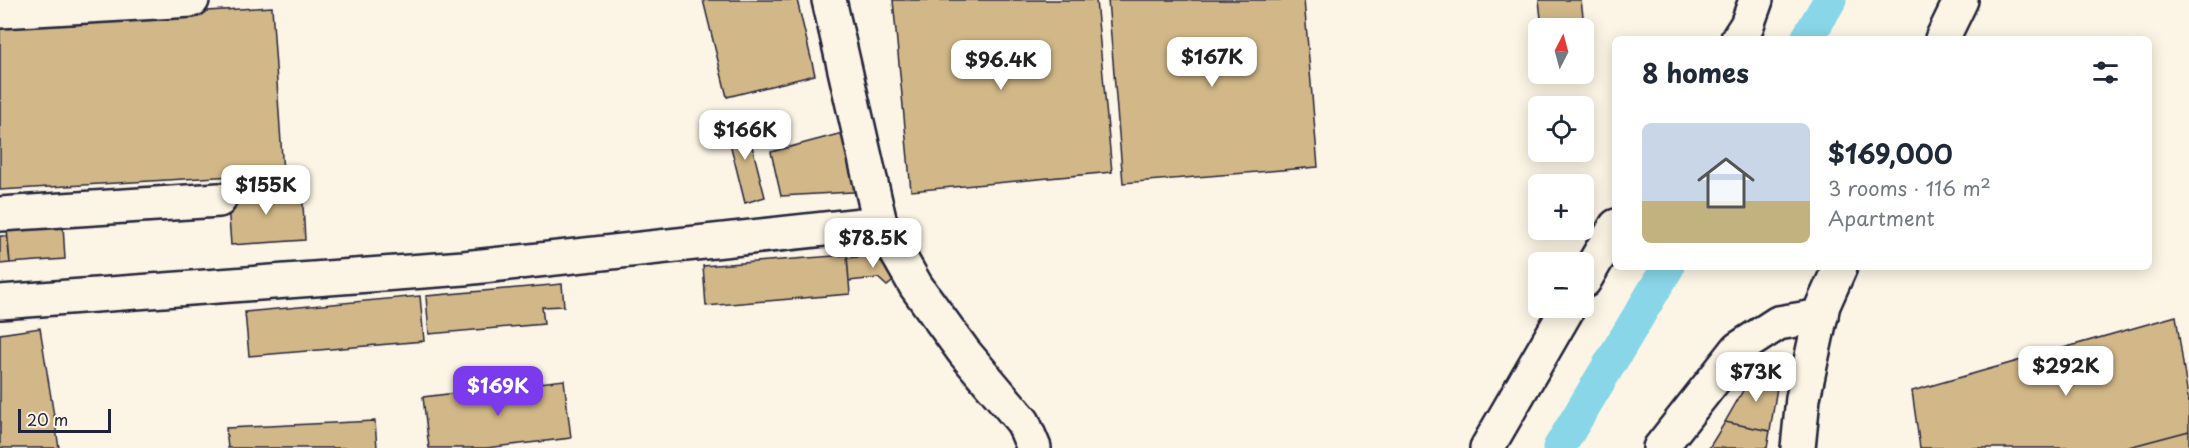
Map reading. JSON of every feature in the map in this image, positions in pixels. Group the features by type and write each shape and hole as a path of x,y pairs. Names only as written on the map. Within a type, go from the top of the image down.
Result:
{"main road":[{"path":"0,11 192,0"},
{"path":"829,0 880,223 916,286 964,352 1023,422 1034,448"},
{"path":"1740,36 1747,25 1756,0"},
{"path":"1943,36 1961,0"},
{"path":"0,214 219,200"},
{"path":"0,302 464,268 880,223"},
{"path":"1594,264 1612,233"},
{"path":"1798,448 1803,398 1823,305 1839,270"},
{"path":"1660,448 1738,349 1778,323 1821,316"},
{"path":"1487,448 1562,318"}],"building":[{"path":"703,0 797,0 815,75 727,97"},
{"path":"893,0 1096,0 1112,172 911,191"},
{"path":"1108,0 1304,0 1318,167 1123,183"},
{"path":"1539,0 1581,0 1583,18 1541,18"},
{"path":"272,7 283,173 0,190 0,24"},
{"path":"745,119 765,197 745,203 725,123"},
{"path":"854,130 870,191 781,196 771,152"},
{"path":"302,187 305,240 231,245 227,191"},
{"path":"63,225 65,259 10,263 7,229"},
{"path":"0,236 7,236 10,263 0,264"},
{"path":"886,254 902,274 887,286 878,278 849,281 847,258"},
{"path":"847,255 850,294 706,306 703,266"},
{"path":"562,284 564,306 542,307 544,324 429,334 426,296"},
{"path":"420,296 424,341 249,356 245,312"},
{"path":"2176,316 2189,404 2189,431 2125,448 1920,448 1912,391"},
{"path":"40,328 59,448 0,448 0,334"},
{"path":"1756,368 1778,381 1770,431 1725,422"},
{"path":"564,380 571,438 486,448 429,448 423,397"},
{"path":"375,421 377,448 228,448 226,428"},
{"path":"1725,422 1770,431 1767,448 1709,448"},
{"path":"2189,431 2189,448 2125,448"}],"waterway":[{"path":"1809,36 1830,0"},
{"path":"1559,448 1666,270"}]}
